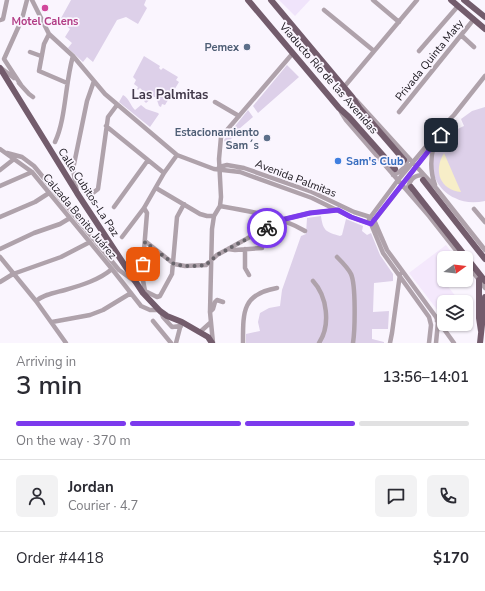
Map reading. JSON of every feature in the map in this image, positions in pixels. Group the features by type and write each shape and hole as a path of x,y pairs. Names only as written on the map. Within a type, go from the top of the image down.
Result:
{"main road":[{"name":"Viaducto Río de las Avenidas","path":"248,0 339,108 349,117 394,172"},
{"name":"Viaducto Río de las Avenidas","path":"271,0 353,98 360,109 406,158"},
{"path":"451,0 485,28"},
{"path":"464,0 485,17"},
{"name":"Calle Cubitos-La Paz","path":"0,67 77,192 136,282 159,310 181,324 200,332 208,337 213,343"},
{"name":"Viaducto Río de las Avenidas","path":"423,178 485,260"},
{"path":"410,190 446,230 482,280 479,318 481,331"},
{"path":"457,223 466,226 468,237"},
{"path":"446,230 450,242 460,248"},
{"path":"480,343 485,297"}],"street":[{"path":"0,20 2,20 4,16 7,0"},
{"path":"21,85 4,58 22,19 27,0"},
{"path":"32,0 49,34 73,56 105,94 117,105 177,155 214,169 221,168"},
{"path":"373,0 399,22"},
{"path":"344,87 417,0"},
{"path":"419,51 458,6"},
{"path":"324,10 374,51"},
{"name":"Privada Quinta Maty","path":"399,112 474,20"},
{"path":"49,34 41,56 39,71 67,83"},
{"path":"461,36 474,47"},
{"path":"30,52 41,56"},
{"path":"213,343 210,323 212,229 214,216 220,206 221,137 293,53"},
{"path":"55,142 61,122 68,71 73,56"},
{"path":"0,67 33,97"},
{"path":"371,221 402,184 414,164 444,125 485,76"},
{"path":"77,192 73,169 87,101 94,80"},
{"path":"215,102 239,116"},
{"path":"88,196 98,189 108,117 117,105"},
{"path":"371,221 398,180 435,143 447,127 448,122"},
{"path":"106,126 164,173"},
{"path":"435,143 430,164 432,177 436,188"},
{"name":"Calzada Benito Juárez","path":"0,149 32,172 141,306 150,310 159,310"},
{"path":"6,152 22,157 34,166 119,270 136,282"},
{"path":"122,237 144,208 164,173 177,155"},
{"path":"406,158 406,164 400,171 394,172 398,180 410,190 457,251"},
{"name":"Viaducto Río de las Avenidas","path":"406,158 414,164 423,178 436,188 485,250"},
{"path":"0,170 14,159"},
{"path":"114,207 148,160"},
{"name":"Avenida Palmitas","path":"221,168 240,172 354,212 371,221"},
{"path":"0,186 32,172"},
{"path":"410,190 408,187 413,178 418,175 423,178"},
{"path":"156,188 200,214 214,216"},
{"path":"0,217 35,202 49,193"},
{"path":"144,208 147,213 142,275 144,292 157,297 160,296 172,274 177,218 184,204"},
{"path":"220,206 249,211 281,220 305,231"},
{"path":"145,242 174,264 185,266 206,265 217,255 281,220 339,207"},
{"path":"474,209 485,222"},
{"path":"0,249 34,233 60,224 70,218"},
{"path":"371,221 387,250 437,320"},
{"path":"371,221 381,250 431,320 429,343"},
{"path":"0,282 13,274 61,257 90,242"},
{"path":"228,249 262,248"},
{"path":"245,249 245,268 249,275"},
{"path":"0,257 36,301 66,343"},
{"path":"337,257 350,273 353,282 355,326 353,343"},
{"path":"390,343 401,268"},
{"path":"36,301 45,294 99,278 112,269"},
{"path":"473,270 482,280 485,288"},
{"path":"313,281 322,293 326,318 326,329 319,343"},
{"path":"243,343 243,321 251,298 260,292 277,288"},
{"path":"52,322 90,315 103,310 131,293"},
{"path":"210,312 213,309 215,302 218,300 223,302"},
{"path":"426,313 437,321"},
{"path":"153,321 171,343"},
{"path":"200,332 210,323"},
{"path":"176,343 181,324"},
{"path":"436,343 437,331"},
{"path":"445,331 454,343"}],"shaded area":[{"path":"71,0 146,0 144,5 147,8 138,24 126,17 117,20 93,62 87,57 83,62 68,48 72,43 65,37 70,29 60,20"},
{"path":"279,0 310,0 295,16"},
{"path":"144,56 160,66 159,68 161,70 163,68 178,77 176,80 179,82 165,105 162,104 161,107 159,106 156,97 153,97 146,103 144,101 144,93 140,88 138,90 138,87 134,84 136,80 133,77"},
{"path":"287,65 299,77 258,113 253,106"},
{"path":"123,95 127,98 135,110 141,105 146,109 159,114 150,127 119,102"},
{"path":"485,107 485,201 466,202 449,195 439,185 433,172 432,158 434,150 446,138 454,131 464,126 461,119 472,111"},
{"path":"248,110 253,117 232,135 233,137 226,144 224,140"},
{"path":"321,216 324,228 328,232 340,236 342,235 346,219 363,226 362,231 367,235 371,233 380,255 393,274 393,281 374,283 373,312 389,311 388,329 372,329 372,339 384,343 246,343 246,334 260,331 258,322 260,313 269,308 280,306 282,290 301,236 306,234 307,218"},
{"path":"446,245 451,251 438,251"},
{"path":"437,252 437,287 448,287 455,295 437,295 437,309 409,273"}],"sand":[{"path":"444,153 461,192 448,188 443,184 440,178 439,166"}],"way so far":[{"path":"143,264 145,242 174,264 198,266 206,265 217,255 267,228"}],"place":[{"name":"Motel Calens","path":"45,8"},
{"name":"Pemex","path":"247,47"},
{"name":"Estacionamiento Sam´s","path":"267,138"},
{"name":"Sam's Club","path":"338,161"}],"district":[{"name":"Las Palmitas","path":"170,94"}],"route":[{"path":"267,228 281,220 310,213 338,210 351,217 371,224 441,135"}]}
